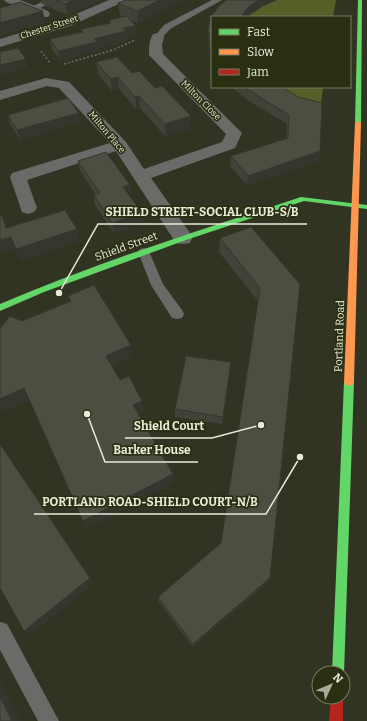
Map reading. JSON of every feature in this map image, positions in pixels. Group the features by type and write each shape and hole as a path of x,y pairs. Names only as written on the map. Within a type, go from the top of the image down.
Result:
{"main road":[{"name":"Portland Road","path":"338,665 356,206 360,0"},
{"name":"Shield Street","path":"0,308 41,290 183,238 304,199 367,207"},
{"path":"336,721 337,705"}],"street":[{"name":"Chester Street","path":"0,43 66,24 119,0"},
{"path":"12,4 31,9 66,24"},
{"name":"Milton Close","path":"140,176 229,145 234,132 156,55 155,45 162,32"},
{"path":"0,96 46,82 64,85"},
{"name":"Milton Place","path":"64,85 104,126 120,145 183,238"},
{"path":"28,208 18,177 120,145"}],"lane":[{"path":"31,9 52,0"},
{"path":"162,32 218,0"},
{"path":"144,252 158,289 177,314"},
{"path":"0,631 49,721"}],"path":[{"path":"53,67 113,50 162,32"},
{"path":"29,34 64,85"}],"green space":[{"path":"275,0 336,0 333,16 248,16"},
{"path":"267,88 323,88 320,113"}],"building":[{"path":"56,0 73,0 65,4"},
{"path":"126,0 160,0 137,11 118,3"},
{"path":"226,0 259,0 249,6 242,16 212,16 218,7"},
{"path":"20,2 43,11 0,23 0,8"},
{"path":"127,16 136,26 123,28 126,31 94,39 97,42 58,51 50,39 83,32 81,29 111,23 109,20"},
{"path":"211,17 211,52 208,29"},
{"path":"18,48 26,59 0,65 0,52"},
{"path":"117,57 132,73 139,71 155,88 162,86 191,116 165,124 139,96 135,97 118,77 111,79 96,62"},
{"path":"246,88 284,88 298,97 322,103 320,151 248,176 231,156 288,138 289,115"},
{"path":"68,98 79,113 17,130 8,115"},
{"path":"106,152 130,185 123,187 142,213 112,223 94,195 100,193 78,161"},
{"path":"65,210 77,229 16,249 11,237 0,240 0,216 2,215 6,228"},
{"path":"251,227 300,284 270,578 193,644 158,597 221,543 260,288 220,238"},
{"path":"94,285 131,345 106,356 120,380 129,376 142,401 133,405 173,474 83,521 24,388 0,399 0,328 10,316 22,321 71,301 68,296"},
{"path":"186,356 231,362 223,417 175,409"},
{"path":"0,444 90,578 24,631 0,588"},
{"path":"0,697 12,721 0,721"}],"traffic: fast":[{"path":"358,123 360,0"},
{"path":"0,308 41,290 183,238 304,199 367,207"},
{"path":"338,665 349,382"}],"traffic: slow":[{"path":"349,382 358,123"}],"traffic: jam":[{"path":"336,721 337,705"}],"place":[{"name":"SHIELD STREET-SOCIAL CLUB-S/B","path":"59,293"},
{"name":"Barker House","path":"87,414"},
{"name":"Shield Court","path":"261,425"},
{"name":"PORTLAND ROAD-SHIELD COURT-N/B","path":"300,457"}]}
